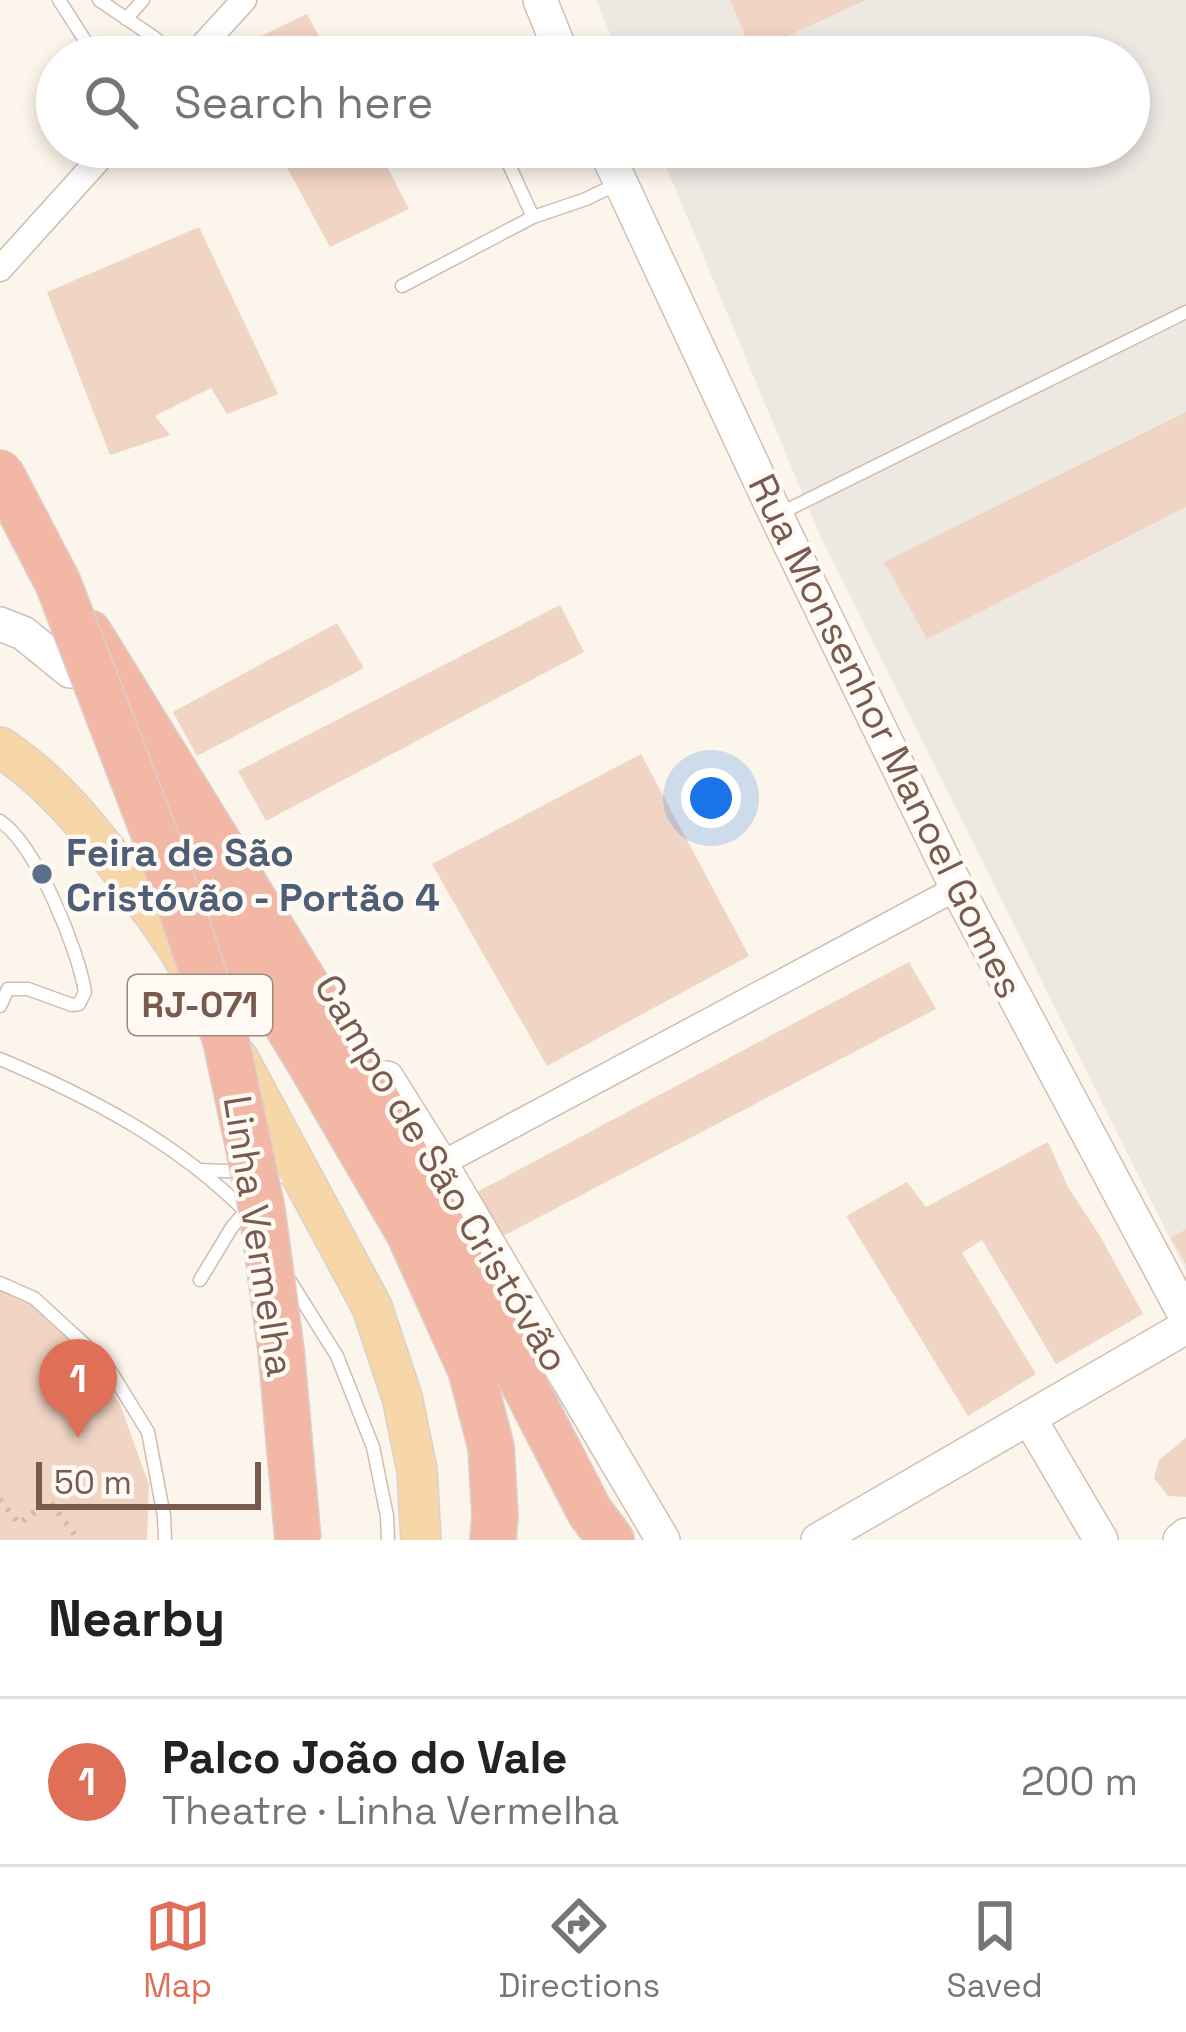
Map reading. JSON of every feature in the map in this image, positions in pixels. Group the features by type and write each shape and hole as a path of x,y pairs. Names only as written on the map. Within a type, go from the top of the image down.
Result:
{"highway":[{"name":"Linha Vermelha","path":"0,472 58,583 170,875 226,1040 262,1210 281,1350 298,1540"},
{"name":"Linha Vermelha","path":"0,500 46,586 158,878 213,1043 250,1208 269,1349 286,1540"},
{"path":"58,583 376,1099 599,1530"},
{"path":"70,671 308,1058 409,1233 471,1370 491,1447 493,1540"}],"main road":[{"path":"0,747 24,763 82,819 176,944 372,1306 402,1397 417,1470 413,1539"}],"street":[{"path":"211,36 244,0"},
{"path":"540,0 555,36"},
{"path":"0,269 91,168"},
{"name":"Rua Monsenhor Manoel Gomes","path":"613,168 956,888 1186,1317"},
{"name":"Campo de São Cristóvão","path":"0,527 62,572 92,608 441,1164 663,1540"},
{"path":"0,624 23,633 70,671"},
{"path":"441,1164 956,888"},
{"path":"818,1540 1186,1328"},
{"path":"1029,1418 1101,1540"}],"lane":[{"path":"59,0 82,36"},
{"path":"99,0 152,36"},
{"path":"126,19 143,0"},
{"path":"510,168 533,218"},
{"path":"402,286 533,218 620,183"},
{"path":"776,515 1186,312"},
{"path":"0,821 26,849 64,921 84,983 79,1004 18,988 8,989 0,1006"},
{"path":"0,1059 112,1113 200,1170 246,1211 337,1356 373,1447 387,1516 413,1539"},
{"path":"200,1170 271,1173 306,1185"},
{"path":"200,1280 246,1211"},
{"path":"0,1283 34,1298 106,1364 148,1432 165,1540"}],"path":[{"path":"0,1499 20,1524 49,1501 79,1540"}],"shaded area":[{"path":"596,0 1186,0 1186,1271 818,531 667,168 1150,168 1150,36 611,36"}],"building":[{"path":"730,0 866,0 787,36 745,36"},
{"path":"307,14 319,36 261,36"},
{"path":"287,168 388,168 409,209 330,247"},
{"path":"199,227 278,394 227,414 211,388 155,416 170,435 110,455 47,292"},
{"path":"1186,412 1186,507 927,639 884,562"},
{"path":"560,605 584,652 266,821 238,771"},
{"path":"337,623 364,668 197,756 173,712"},
{"path":"641,754 749,956 547,1066 432,864"},
{"path":"909,962 936,1009 503,1236 477,1192"},
{"path":"1048,1142 1068,1187 1143,1314 1056,1364 982,1240 962,1253 1036,1374 968,1416 846,1216 907,1182 926,1207"},
{"path":"1186,1229 1186,1264 1171,1238"},
{"path":"0,1289 20,1297 70,1335 120,1404 149,1485 147,1540 0,1540"},
{"path":"1186,1438 1186,1497 1168,1496 1154,1478 1159,1460"}],"place":[{"name":"Feira de São Cristóvão - Portão 4","path":"42,874"},
{"name":"Palco João do Vale","path":"78,1438"}]}
